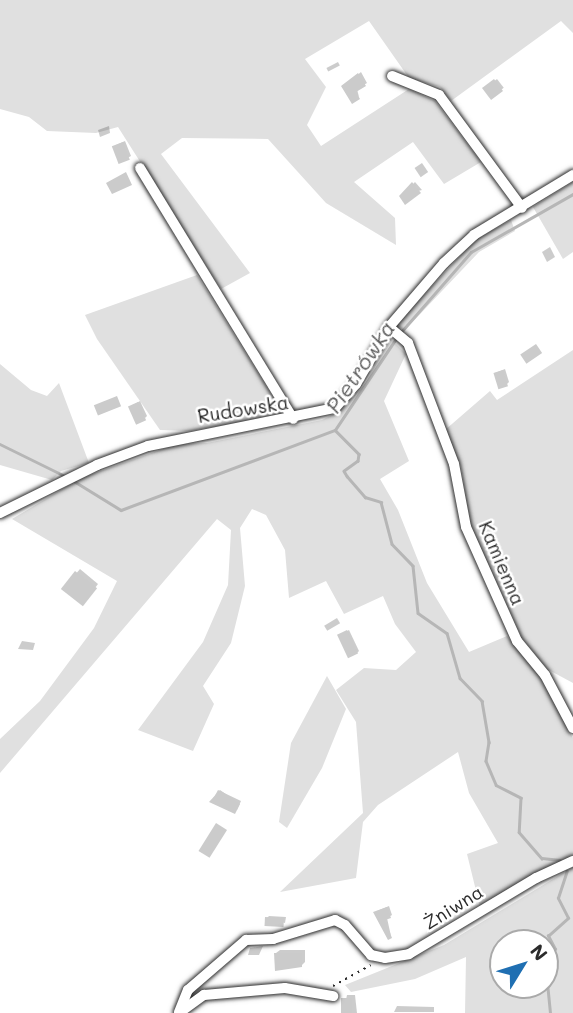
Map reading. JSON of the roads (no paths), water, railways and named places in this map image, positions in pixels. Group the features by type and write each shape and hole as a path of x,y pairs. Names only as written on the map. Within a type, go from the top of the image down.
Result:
{"street":[{"path":"392,76 439,95 522,208"},
{"path":"140,168 293,419"},
{"name":"Rudowska","path":"0,513 97,465 148,446 293,419 335,408 356,384 389,327 474,235 573,175"},
{"name":"Kamienna","path":"389,327 408,343 454,464 466,527 517,640 545,675 573,728"},
{"name":"Żniwna","path":"179,1013 188,990 246,940 273,939 335,920 355,935 371,955 385,958 409,954 442,937 536,878 573,862"},
{"path":"179,1013 204,995 285,988 328,994"}],"waterway":[{"name":"Pietrówka","path":"401,332 471,252 573,194"},
{"name":"Pietrówka","path":"335,430 397,337"},
{"name":"Pietrówka","path":"335,430 359,454 358,461 344,471 365,497 381,502 392,544 413,566 418,613 447,633 460,678 482,701 489,742 486,761 496,785 521,798 519,832 542,858 560,860"},
{"path":"74,481 121,510 335,430"},
{"path":"0,444 65,476"},
{"name":"Pietrówka","path":"550,1013 545,963 555,949 548,936 568,918 558,898 567,871"}]}
